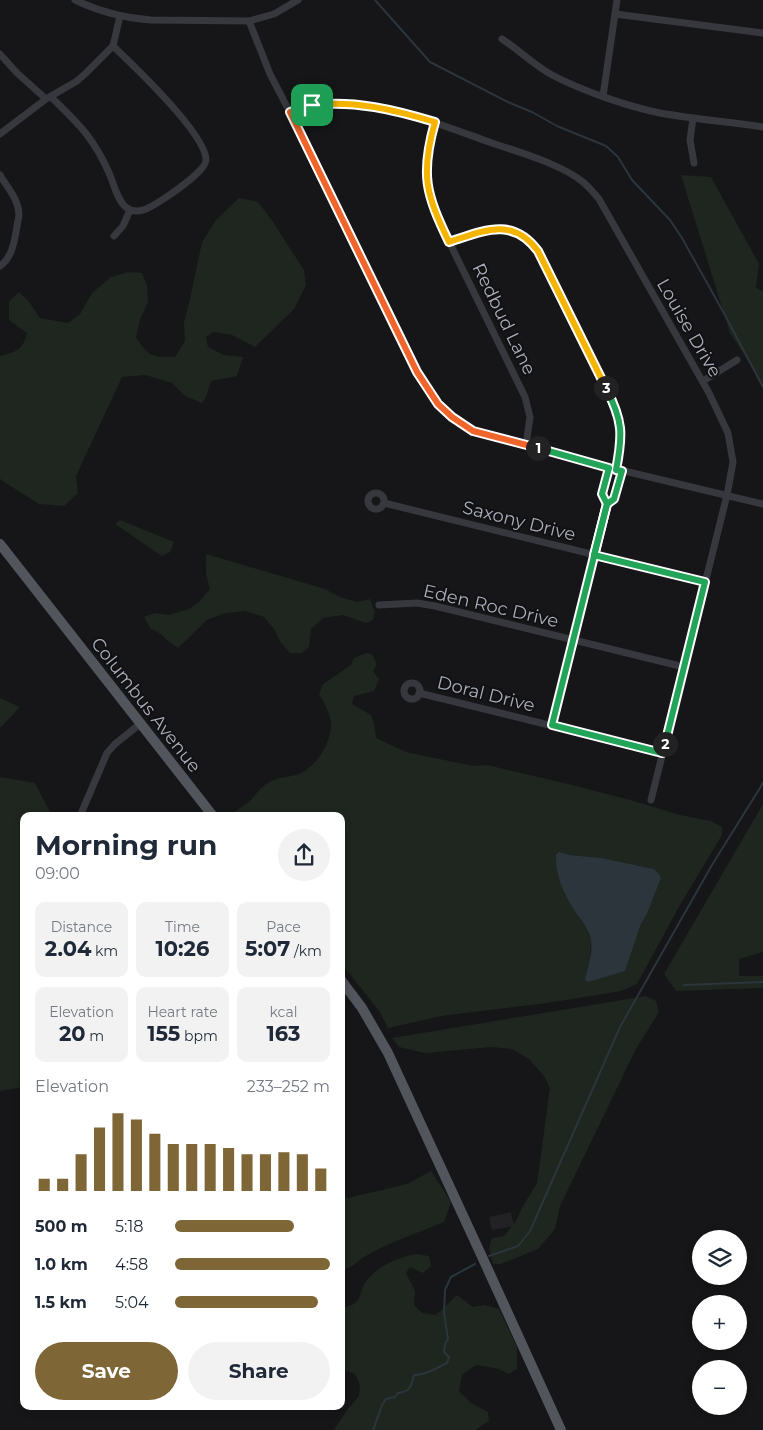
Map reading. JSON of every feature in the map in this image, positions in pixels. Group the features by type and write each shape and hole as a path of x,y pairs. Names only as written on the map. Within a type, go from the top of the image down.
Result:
{"main road":[{"name":"Columbus Avenue","path":"0,544 210,812"},
{"path":"345,985 376,1031 561,1430"}],"street":[{"path":"75,0 120,16 151,20 249,21 274,14 298,0"},
{"path":"603,96 617,0"},
{"path":"615,14 763,33"},
{"path":"0,134 86,73 113,46 120,16"},
{"path":"249,21 270,74 388,315 424,385 445,411 473,431 615,469 763,504"},
{"path":"502,39 551,74 603,96 660,113 763,127"},
{"path":"0,54 17,73 80,125 91,138 103,159 122,202 130,210 140,211 168,196 204,167 206,159 200,141 183,120 149,80 113,46"},
{"name":"Louise Drive","path":"290,112 304,106 322,104 358,105 392,110 435,122 566,170 584,182 599,199 702,381 728,433 733,462 651,800"},
{"path":"693,118 690,140 694,163"},
{"name":"Redbud Lane","path":"435,122 427,154 427,183 433,208 525,397 530,417 526,445"},
{"path":"0,175 15,196 19,210 11,253 0,266"},
{"path":"114,236 123,226 130,210"},
{"path":"449,242 486,230 501,228 521,234 529,240 538,251 617,410 620,423 621,437 615,469 614,499 607,504 552,725"},
{"path":"702,381 737,360"},
{"path":"607,504 602,494 615,469"},
{"name":"Saxony Drive","path":"384,503 705,582"},
{"name":"Eden Roc Drive","path":"378,605 402,603 429,605 684,667"},
{"name":"Doral Drive","path":"419,693 662,753"},
{"path":"82,812 107,753 140,724"}],"shaded area":[{"path":"681,175 711,177 759,264 756,288 763,291 763,384 730,333"},
{"path":"239,198 258,202 304,270 306,285 294,309 255,347 232,335 213,332 206,337 208,347 224,355 243,357 237,376 211,381 202,403 185,396 172,383 145,375 122,377 76,476 78,493 64,506 39,504 1,480 0,356 21,347 27,333 9,320 9,302 19,292 40,318 68,323 80,314 92,293 111,277 129,272 142,273 147,285 148,302 140,319 136,337 144,349 151,354 161,357 175,357 185,341 184,322 202,242 216,220"},
{"path":"120,520 174,542 170,552 162,556 115,524"},
{"path":"206,554 325,589 340,597 357,602 370,599 375,612 373,620 366,623 343,615 323,618 311,629 309,647 302,653 290,653 264,617 245,611 225,613 207,620 178,648 161,634 150,628 144,617 155,613 169,615 189,609 199,602 210,589 206,574"},
{"path":"366,653 372,654 377,664 373,671 379,679 374,691 354,696 352,704 371,715 376,738 406,752 473,766 487,765 568,784 680,815 711,821 722,827 722,835 680,905 637,984 621,991 547,1003 441,1016 388,1028 380,1012 345,968 345,812 235,812 249,802 265,785 276,779 301,773 313,764 323,752 331,730 331,723 319,694 323,684 351,665 354,658","holes":["559,852 602,858 654,869 661,878 647,914 641,924 625,971 589,982 586,973 590,957 591,940 586,927 571,905"]},
{"path":"0,698 20,707 0,728"},
{"path":"0,777 35,783 50,812 20,812 20,1088 0,1091"},
{"path":"763,804 763,952 739,959 739,976 763,976 763,988 676,991 664,974"},
{"path":"559,852 602,858 654,869 659,874 661,878 647,914 641,924 625,971 589,982 585,980 591,951 590,937 568,900 562,885 556,863 556,855"},
{"path":"646,996 656,1001 659,1012 636,1049 560,1206 555,1229 538,1249 501,1264 493,1264 489,1248 492,1238 504,1236 516,1221 537,1183 550,1088 544,1076 529,1059 512,1049 491,1047 425,1053 399,1047 392,1038"},
{"path":"431,1171 451,1202 444,1222 383,1247 345,1269 345,1198 407,1184"},
{"path":"511,1212 514,1226 492,1230 489,1217"},
{"path":"416,1254 429,1256 431,1266 423,1273 410,1267 406,1273 415,1291 414,1305 422,1313 436,1315 457,1295 473,1307 484,1305 499,1309 517,1347 517,1369 509,1374 499,1369 476,1365 462,1375 459,1391 471,1403 488,1412 489,1421 475,1430 334,1430 359,1396 360,1385 355,1374 345,1370 345,1307 358,1300 364,1284 378,1269 402,1257"}],"waterway":[{"path":"375,0 430,62 557,126 606,146 618,157 632,180 670,220 682,238 763,387"},
{"path":"489,1256 518,1246 530,1231 620,1027 712,865 763,783"},
{"path":"684,985 763,982"},
{"path":"373,1430 386,1399 395,1397 398,1393 408,1390 414,1375 427,1373 447,1363 449,1357 444,1352 448,1339 444,1313 445,1290 451,1277 475,1264"}],"route":[{"path":"312,105 297,108 290,112 388,315 424,385 438,404 452,417 473,431 609,468 602,494 607,504 594,555 552,725 662,753 705,582 594,555 607,504 614,499 622,471 616,470 621,437 619,416 538,251 521,234 501,228 493,228 449,242 433,208 427,183 427,154 435,122 374,106 312,105"}]}
